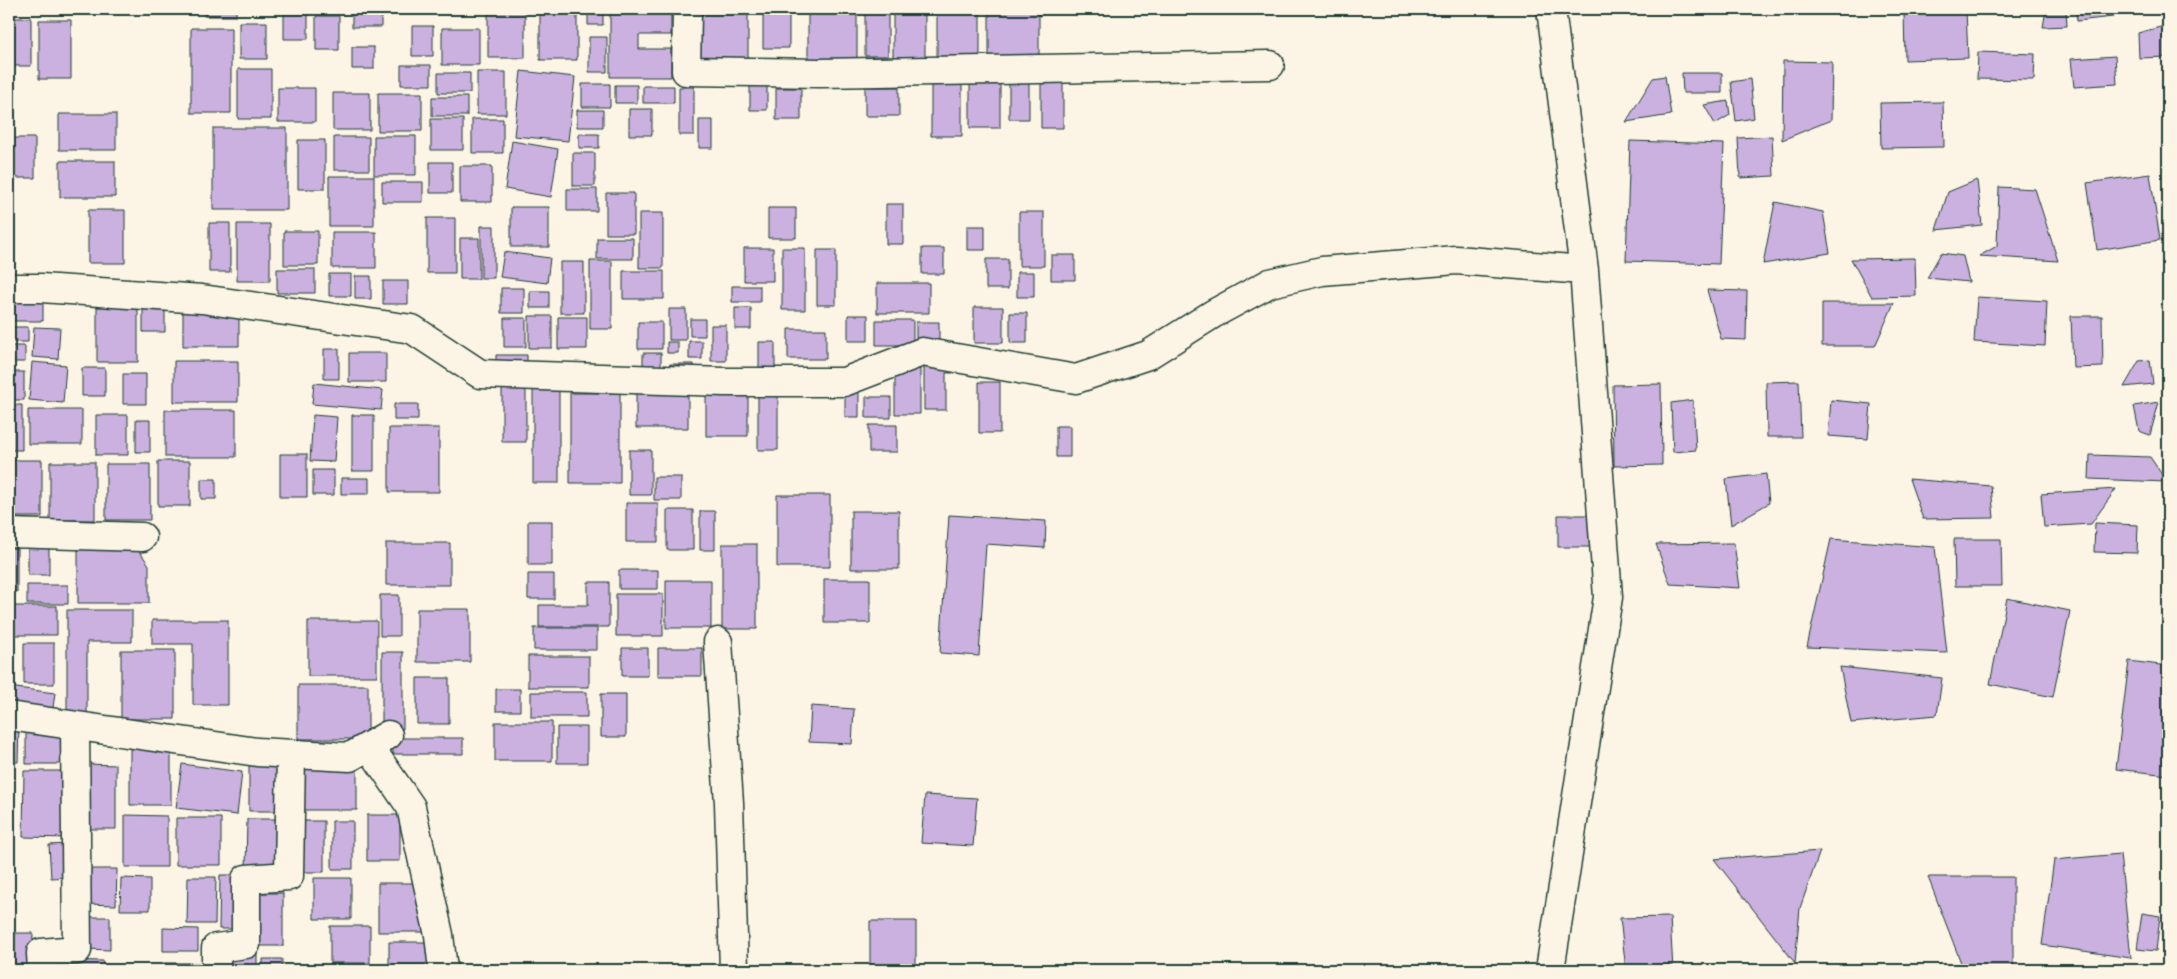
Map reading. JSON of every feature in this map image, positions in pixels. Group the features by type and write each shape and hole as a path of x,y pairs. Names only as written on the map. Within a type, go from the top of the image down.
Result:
{"street":[{"path":"687,9 686,71 820,73 1270,65"},
{"path":"1550,970 1608,597 1584,270 1551,9"},
{"path":"9,288 41,288 202,299 412,329 480,374 724,382 844,382 922,352 1076,379 1148,355 1212,314 1270,283 1322,271 1456,260 1584,270"},
{"path":"9,533 142,536"},
{"path":"718,642 730,803 734,970"},
{"path":"9,716 257,752 350,757 379,740 411,807 439,935 443,970"},
{"path":"42,970 42,952 77,950 75,726"},
{"path":"216,970 216,948 246,944 246,879 289,876 291,754"}],"building":[{"path":"204,9 236,9 236,16 204,16"},
{"path":"284,9 308,9 308,39 284,39"},
{"path":"316,9 342,9 342,12 316,12"},
{"path":"352,9 381,9 381,27 352,27"},
{"path":"392,9 421,9 421,11 392,11"},
{"path":"488,9 525,9 525,58 488,58"},
{"path":"540,9 577,9 577,60 540,60"},
{"path":"588,9 603,9 603,25 588,25"},
{"path":"610,9 671,9 671,35 639,35 639,49 671,49 671,77 610,77"},
{"path":"698,9 748,9 748,60 698,60"},
{"path":"808,9 857,9 857,61 808,61"},
{"path":"865,9 888,9 888,56 865,56"},
{"path":"893,9 925,9 925,61 893,61"},
{"path":"937,9 980,9 980,62 937,62"},
{"path":"989,9 1039,9 1039,60 989,60"},
{"path":"1904,9 1966,9 1968,58 1905,60"},
{"path":"2066,9 2067,26 2043,27 2046,10"},
{"path":"2076,9 2112,9 2113,17 2077,21"},
{"path":"763,13 789,13 789,48 763,48"},
{"path":"316,16 339,16 339,50 316,50"},
{"path":"9,18 31,18 31,66 9,66"},
{"path":"39,20 71,20 71,79 39,79"},
{"path":"239,22 267,22 267,59 239,59"},
{"path":"2168,25 2168,57 2139,58 2138,33"},
{"path":"412,26 433,26 433,56 412,56"},
{"path":"191,28 231,28 231,113 191,113"},
{"path":"442,28 479,28 479,65 442,65"},
{"path":"589,37 607,37 607,72 589,72"},
{"path":"352,47 374,47 374,69 352,69"},
{"path":"1978,52 2035,54 2034,80 1977,79"},
{"path":"2115,56 2117,84 2074,87 2071,59"},
{"path":"1783,61 1832,62 1831,120 1782,140"},
{"path":"401,65 431,65 431,85 401,85"},
{"path":"238,69 271,69 271,119 238,119"},
{"path":"521,71 575,77 568,141 514,136"},
{"path":"477,72 506,72 506,114 477,114"},
{"path":"438,73 470,73 470,93 438,93"},
{"path":"1682,73 1722,73 1722,93 1683,93"},
{"path":"1665,76 1671,115 1626,122 1653,78"},
{"path":"931,78 962,78 962,136 931,136"},
{"path":"1009,79 1029,79 1029,119 1009,119"},
{"path":"1750,79 1754,118 1736,121 1731,82"},
{"path":"970,80 1000,80 1000,128 970,128"},
{"path":"750,82 767,82 767,110 750,110"},
{"path":"1041,82 1063,82 1063,128 1041,128"},
{"path":"582,84 610,84 610,107 582,107"},
{"path":"615,85 637,85 637,103 615,103"},
{"path":"643,86 674,86 674,103 643,103"},
{"path":"679,87 694,87 694,135 679,135"},
{"path":"865,87 899,87 899,116 865,116"},
{"path":"278,88 315,88 315,122 278,122"},
{"path":"776,88 801,88 801,120 776,120"},
{"path":"333,93 370,93 370,130 333,130"},
{"path":"378,93 422,93 422,131 378,131"},
{"path":"432,97 467,97 467,116 432,116"},
{"path":"1728,101 1730,115 1715,124 1704,105"},
{"path":"1943,102 1944,147 1881,148 1880,103"},
{"path":"629,109 652,109 652,135 629,135"},
{"path":"577,110 603,110 603,127 577,127"},
{"path":"59,114 116,114 116,150 59,150"},
{"path":"431,119 463,119 463,150 431,150"},
{"path":"472,119 503,119 503,153 472,153"},
{"path":"699,120 713,120 713,148 699,148"},
{"path":"213,128 287,128 287,210 213,210"},
{"path":"579,134 599,134 599,148 579,148"},
{"path":"374,136 416,136 416,175 374,175"},
{"path":"1772,136 1774,176 1740,178 1738,138"},
{"path":"334,137 369,137 369,170 334,170"},
{"path":"9,138 35,138 35,178 9,178"},
{"path":"298,140 325,140 325,189 298,189"},
{"path":"512,141 558,149 551,197 505,189"},
{"path":"1630,141 1724,144 1719,264 1626,261"},
{"path":"573,153 595,153 595,186 573,186"},
{"path":"60,161 115,161 115,197 60,197"},
{"path":"430,162 452,162 452,193 430,193"},
{"path":"460,166 492,166 492,202 460,202"},
{"path":"2150,174 2160,240 2097,250 2087,183"},
{"path":"329,176 374,176 374,226 329,226"},
{"path":"1977,180 1982,225 1936,230 1948,192"},
{"path":"382,182 423,182 423,202 382,202"},
{"path":"1999,187 2035,189 2058,261 1979,256 1997,246"},
{"path":"567,189 597,189 597,211 567,211"},
{"path":"606,193 634,193 634,234 606,234"},
{"path":"1775,202 1823,212 1830,253 1763,264"},
{"path":"886,204 903,204 903,244 886,244"},
{"path":"511,207 549,207 549,247 511,247"},
{"path":"768,208 796,208 796,238 768,238"},
{"path":"88,210 125,210 125,263 88,263"},
{"path":"1019,212 1044,212 1044,266 1019,266"},
{"path":"639,213 663,213 663,268 639,268"},
{"path":"427,218 455,218 455,273 427,273"},
{"path":"209,223 230,223 230,272 209,272"},
{"path":"237,224 270,224 270,281 237,281"},
{"path":"481,226 494,226 494,278 481,278"},
{"path":"967,226 985,226 985,250 967,250"},
{"path":"284,231 318,231 318,265 284,265"},
{"path":"332,232 376,232 376,268 332,268"},
{"path":"460,238 479,238 479,279 460,279"},
{"path":"597,238 633,238 633,259 597,259"},
{"path":"744,248 773,248 773,281 744,281"},
{"path":"782,248 805,248 805,310 782,310"},
{"path":"922,248 944,248 944,274 922,274"},
{"path":"817,250 836,250 836,305 817,305"},
{"path":"504,252 550,258 547,283 500,277"},
{"path":"1941,253 1963,256 1969,282 1927,278"},
{"path":"1051,255 1075,255 1075,280 1051,280"},
{"path":"1915,258 1916,296 1872,297 1851,259"},
{"path":"986,259 1008,259 1008,289 986,289"},
{"path":"590,261 612,261 612,329 590,329"},
{"path":"560,262 584,262 584,313 560,313"},
{"path":"277,269 315,269 315,293 277,293"},
{"path":"623,271 664,271 664,299 623,299"},
{"path":"1017,272 1034,272 1034,297 1017,297"},
{"path":"329,274 351,274 351,296 329,296"},
{"path":"355,276 371,276 371,299 355,299"},
{"path":"383,281 408,281 408,304 383,304"},
{"path":"877,283 929,283 929,313 877,313"},
{"path":"732,286 760,286 760,302 732,302"},
{"path":"501,288 524,288 524,313 501,313"},
{"path":"1707,290 1747,291 1746,340 1721,339"},
{"path":"530,291 549,291 549,308 530,308"},
{"path":"1977,297 2047,301 2045,346 1974,342"},
{"path":"9,300 43,300 43,321 9,321"},
{"path":"1822,303 1894,303 1875,346 1822,346"},
{"path":"97,306 138,306 138,362 97,362"},
{"path":"143,306 165,306 165,332 143,332"},
{"path":"974,307 1003,307 1003,343 974,343"},
{"path":"183,308 239,308 239,346 183,346"},
{"path":"735,308 751,308 751,329 735,329"},
{"path":"669,309 686,309 686,340 669,340"},
{"path":"1010,313 1027,313 1027,343 1010,343"},
{"path":"848,315 868,315 868,341 848,341"},
{"path":"529,316 552,316 552,348 529,348"},
{"path":"2071,316 2102,316 2103,367 2073,368"},
{"path":"558,317 587,317 587,349 558,349"},
{"path":"504,318 526,318 526,347 504,347"},
{"path":"690,319 705,319 705,336 690,336"},
{"path":"876,320 913,320 913,345 876,345"},
{"path":"638,322 662,322 662,349 638,349"},
{"path":"916,322 939,322 939,341 916,341"},
{"path":"711,325 726,325 726,361 711,361"},
{"path":"9,327 28,327 28,342 9,342"},
{"path":"34,327 60,328 58,359 32,357"},
{"path":"788,329 826,329 826,359 788,359"},
{"path":"689,341 702,341 702,359 689,359"},
{"path":"667,342 678,342 678,353 667,353"},
{"path":"759,342 775,342 775,368 759,368"},
{"path":"9,346 25,346 25,362 9,362"},
{"path":"324,349 339,349 339,379 324,379"},
{"path":"349,353 386,353 386,382 349,382"},
{"path":"643,353 661,353 661,376 643,376"},
{"path":"496,355 527,355 527,370 496,370"},
{"path":"924,360 964,373 946,373 946,410 924,410"},
{"path":"2150,360 2153,384 2124,387 2139,361"},
{"path":"174,361 238,361 238,402 174,402"},
{"path":"32,362 66,365 63,403 29,400"},
{"path":"670,364 694,364 694,377 670,377"},
{"path":"895,366 920,366 920,414 895,414"},
{"path":"82,368 105,368 105,396 82,396"},
{"path":"9,372 24,372 24,400 9,400"},
{"path":"123,374 146,374 146,404 123,404"},
{"path":"1799,381 1801,437 1767,437 1766,382"},
{"path":"979,382 1000,382 1000,433 979,433"},
{"path":"314,383 383,390 381,410 312,404"},
{"path":"502,384 526,384 526,442 502,442"},
{"path":"1661,384 1662,465 1614,466 1613,385"},
{"path":"845,387 859,387 859,417 845,417"},
{"path":"706,389 748,389 748,436 706,436"},
{"path":"533,390 559,390 559,483 533,483"},
{"path":"758,390 778,390 778,450 758,450"},
{"path":"636,392 688,392 688,428 636,428"},
{"path":"570,393 620,393 620,483 570,483"},
{"path":"866,397 891,397 891,418 866,418"},
{"path":"1693,400 1696,450 1673,452 1671,403"},
{"path":"1831,400 1871,404 1868,439 1828,436"},
{"path":"2159,402 2150,435 2139,431 2134,406"},
{"path":"394,404 418,404 418,420 394,420"},
{"path":"9,405 22,405 22,450 9,450"},
{"path":"28,410 82,410 82,444 28,444"},
{"path":"165,410 236,410 236,457 165,457"},
{"path":"96,415 128,415 128,455 96,455"},
{"path":"313,415 337,417 334,462 310,461"},
{"path":"352,415 374,415 374,471 352,471"},
{"path":"136,420 150,420 150,452 136,452"},
{"path":"869,425 897,425 897,452 869,452"},
{"path":"1056,426 1070,426 1070,457 1056,457"},
{"path":"389,428 439,428 439,492 389,492"},
{"path":"629,450 651,450 651,495 629,495"},
{"path":"280,454 307,454 307,497 280,497"},
{"path":"2090,455 2150,457 2167,482 2089,479"},
{"path":"9,460 42,460 42,517 9,517"},
{"path":"158,461 190,461 190,506 158,506"},
{"path":"50,462 95,462 95,520 50,520"},
{"path":"106,464 150,464 150,520 106,520"},
{"path":"313,470 334,470 334,495 313,495"},
{"path":"1766,474 1769,503 1731,525 1726,479"},
{"path":"654,477 681,477 681,500 654,500"},
{"path":"341,478 369,478 369,494 341,494"},
{"path":"201,479 216,479 216,499 201,499"},
{"path":"1909,479 1991,486 1994,518 1923,519"},
{"path":"2116,489 2091,524 2044,527 2041,494"},
{"path":"777,495 830,495 830,567 777,567"},
{"path":"626,503 658,503 658,542 626,542"},
{"path":"667,510 693,510 693,550 667,550"},
{"path":"700,511 715,511 715,550 700,550"},
{"path":"851,511 899,511 899,569 851,569"},
{"path":"949,515 1046,521 1045,548 986,544 979,656 940,653"},
{"path":"1558,515 1592,515 1592,547 1558,547"},
{"path":"528,521 552,521 552,565 528,565"},
{"path":"2095,523 2138,525 2137,553 2094,552"},
{"path":"1831,539 1935,547 1947,653 1807,647"},
{"path":"1954,539 2001,539 2002,586 1955,586"},
{"path":"9,540 17,540 17,592 9,592"},
{"path":"386,543 450,543 450,585 386,585"},
{"path":"1734,543 1740,588 1670,584 1656,544"},
{"path":"28,544 49,544 49,575 28,575"},
{"path":"722,544 757,544 757,629 722,629"},
{"path":"78,545 135,545 149,565 149,603 78,603"},
{"path":"619,570 658,570 658,589 619,589"},
{"path":"528,574 554,574 554,599 528,599"},
{"path":"824,579 870,579 870,623 824,623"},
{"path":"666,580 711,580 711,628 666,628"},
{"path":"588,582 609,582 609,627 539,627 539,605 588,605"},
{"path":"27,585 68,585 68,604 27,604"},
{"path":"616,594 663,594 663,636 616,636"},
{"path":"380,595 399,595 399,636 380,636"},
{"path":"2007,598 2070,611 2053,697 1990,684"},
{"path":"9,606 57,606 57,635 9,635"},
{"path":"417,609 470,609 470,662 417,662"},
{"path":"67,610 132,610 132,642 87,642 87,719 67,719"},
{"path":"152,620 228,620 228,705 193,705 193,644 152,644"},
{"path":"308,621 377,621 377,676 308,676"},
{"path":"534,628 597,628 597,650 534,650"},
{"path":"24,643 54,643 54,684 24,684"},
{"path":"622,648 648,648 648,676 622,676"},
{"path":"658,648 702,648 702,676 658,676"},
{"path":"121,650 175,650 175,719 121,719"},
{"path":"382,652 403,652 403,729 382,729"},
{"path":"528,656 589,656 589,687 528,687"},
{"path":"2129,661 2168,666 2168,775 2116,769"},
{"path":"1840,667 1942,678 1937,715 1851,723"},
{"path":"417,678 449,678 449,724 417,724"},
{"path":"298,685 368,685 368,739 298,739"},
{"path":"9,687 55,693 52,715 9,710"},
{"path":"496,689 520,689 520,711 496,711"},
{"path":"531,692 587,692 587,717 531,717"},
{"path":"601,694 626,694 626,737 601,737"},
{"path":"811,706 854,709 852,744 809,742"},
{"path":"495,722 552,722 552,761 495,761"},
{"path":"9,723 19,723 18,762 9,762"},
{"path":"557,727 587,727 587,763 557,763"},
{"path":"26,730 63,731 63,764 26,764"},
{"path":"393,738 463,738 463,754 393,754"},
{"path":"130,745 171,745 171,805 130,805"},
{"path":"249,763 285,763 284,811 249,811"},
{"path":"86,764 116,765 116,829 85,829"},
{"path":"182,764 242,772 237,815 176,808"},
{"path":"295,766 357,766 357,810 295,810"},
{"path":"24,771 71,771 70,838 23,837"},
{"path":"925,795 977,798 973,846 921,843"},
{"path":"125,815 167,816 167,867 125,867"},
{"path":"367,815 400,815 400,861 367,861"},
{"path":"176,818 221,818 221,865 176,865"},
{"path":"247,819 282,819 281,871 246,871"},
{"path":"298,821 324,821 324,872 298,872"},
{"path":"332,821 353,821 353,869 332,869"},
{"path":"68,844 70,877 51,878 49,845"},
{"path":"1820,851 1800,908 1795,963 1714,859"},
{"path":"2120,854 2131,958 2042,945 2054,860"},
{"path":"88,869 117,869 116,905 87,904"},
{"path":"220,875 240,875 240,929 219,929"},
{"path":"188,877 216,877 215,924 187,924"},
{"path":"1928,877 2013,877 2013,970 1963,968"},
{"path":"121,878 150,879 150,910 120,910"},
{"path":"314,878 351,878 351,919 314,919"},
{"path":"378,883 428,883 428,932 378,932"},
{"path":"254,893 283,893 283,946 254,946"},
{"path":"2142,913 2160,916 2156,951 2137,949"},
{"path":"86,917 110,917 110,950 86,949"},
{"path":"1670,917 1673,970 1626,970 1620,918"},
{"path":"870,921 916,921 916,970 870,970"},
{"path":"330,926 370,926 370,963 330,963"},
{"path":"163,928 198,929 198,951 163,951"},
{"path":"9,933 33,933 32,970 9,970"},
{"path":"389,942 436,942 436,970 389,970"},
{"path":"226,954 257,954 257,970 226,970"},
{"path":"263,959 282,959 282,970 263,970"},
{"path":"50,960 103,961 103,970 50,970"},
{"path":"164,963 207,963 207,970 164,970"}]}
